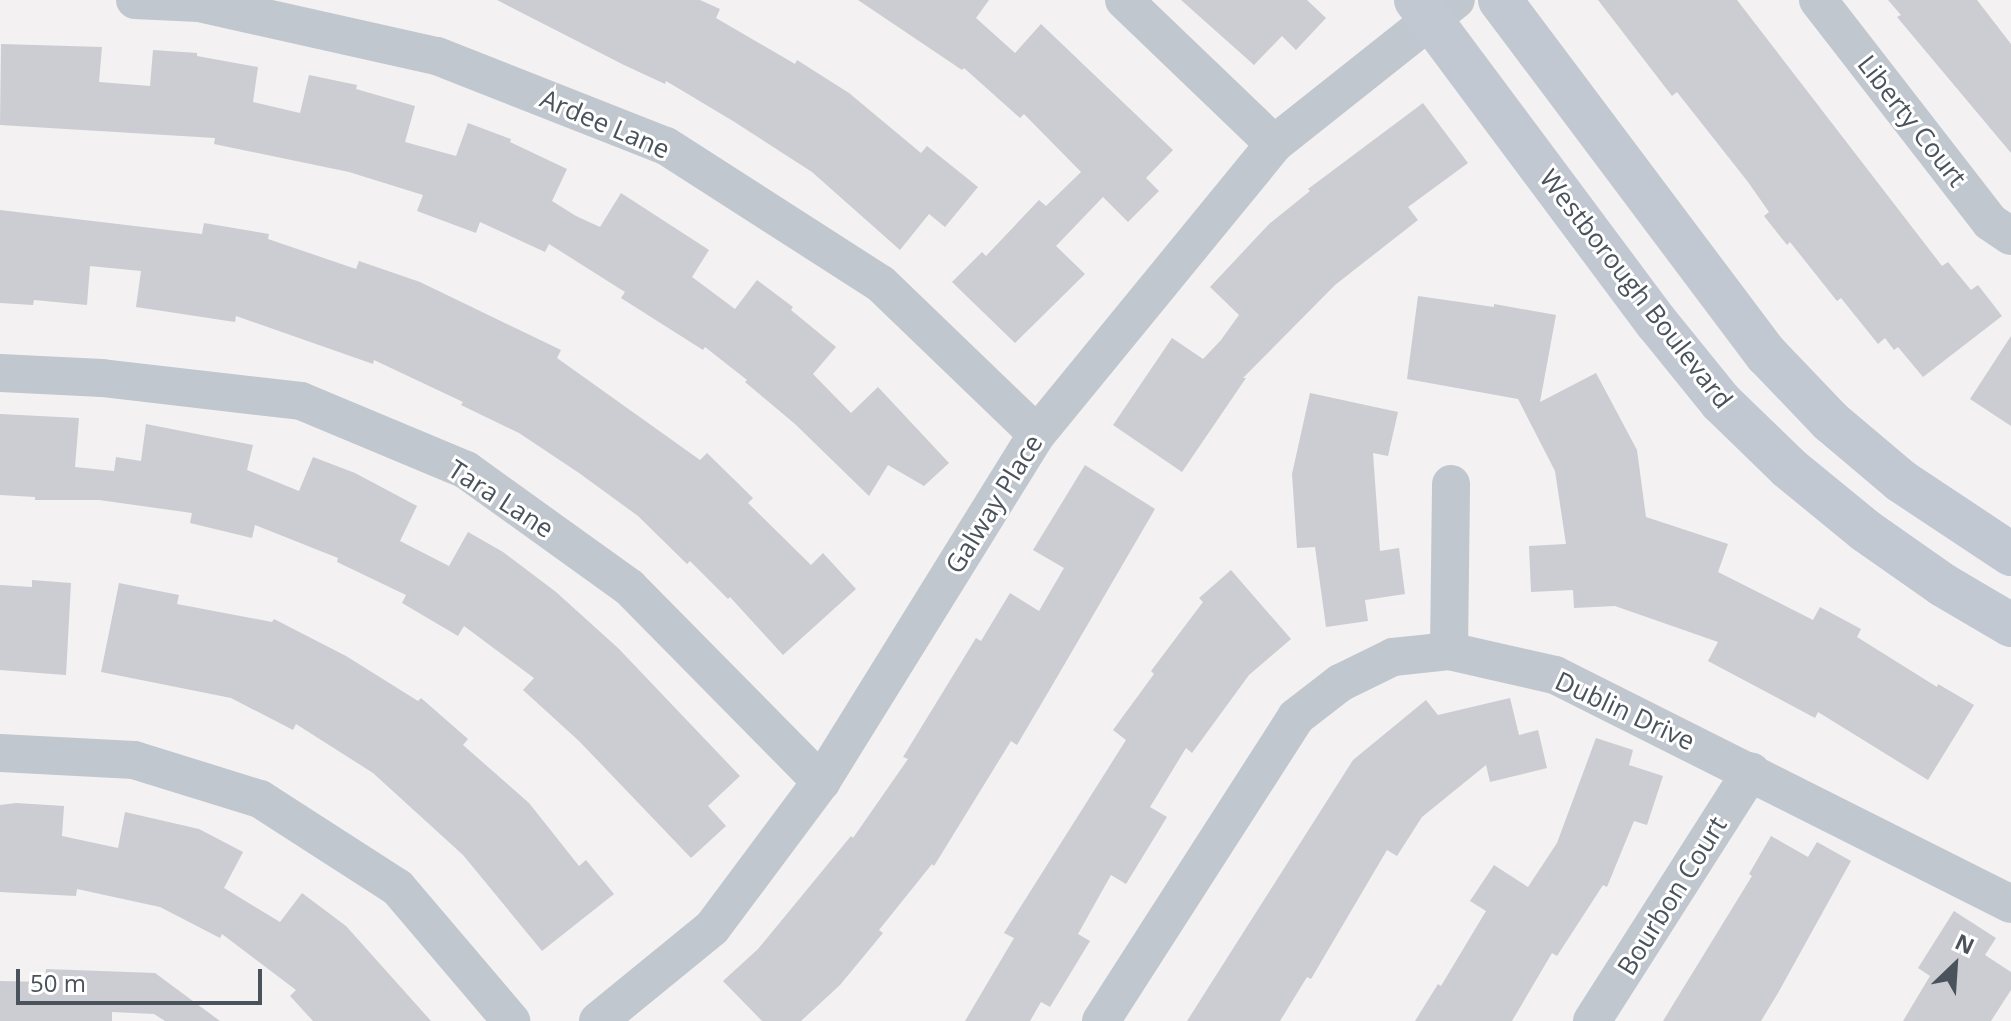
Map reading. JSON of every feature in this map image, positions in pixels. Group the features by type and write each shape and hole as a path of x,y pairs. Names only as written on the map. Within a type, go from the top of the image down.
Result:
{"main road":[{"path":"1500,0 1767,355 1830,421 1901,481 2011,554"},
{"name":"Westborough Boulevard","path":"1434,6 1657,323 1721,402 1789,468 1866,531 1943,585 2011,625"}],"street":[{"name":"Ardee Lane","path":"135,0 199,3 437,56 666,146 881,284 1037,434"},
{"path":"1124,0 1274,144"},
{"name":"Liberty Court","path":"1818,0 1990,222 2011,236"},
{"name":"Galway Place","path":"598,1021 712,928 821,782 1037,434 1274,144 1434,6"},
{"name":"Tara Lane","path":"0,373 102,378 301,401 466,470 629,587 821,782"},
{"path":"1449,651 1451,484"},
{"name":"Dublin Drive","path":"1101,1021 1296,717 1340,683 1393,657 1449,651 1555,675 2011,904"},
{"path":"0,753 134,760 260,799 398,888 511,1021"},
{"name":"Bourbon Court","path":"1592,1021 1751,771"}],"building":[{"path":"497,0 700,0 720,9 716,18 795,64 797,60 849,93 921,153 927,146 978,187 945,227 929,214 900,250 812,172 733,121 666,81 665,84 624,65"},
{"path":"858,0 989,0 976,18 1015,53 1041,24 1173,150 1146,178 1159,191 1128,222 1103,197 1056,246 1085,274 1015,343 952,282 982,252 986,256 1039,200 1046,206 1081,172 1024,114 1020,118 964,68 962,70"},
{"path":"1181,0 1307,0 1326,18 1296,50 1282,36 1254,65"},
{"path":"1598,0 1737,0 1942,266 1948,262 1971,290 1978,285 2002,316 1923,377 1898,347 1894,350 1885,338 1878,344 1841,298 1837,301 1790,242 1787,245 1764,216 1769,212 1748,182 1677,92 1672,96"},
{"path":"1888,0 1977,0 2011,44 2011,153 1897,17 1901,15"},
{"path":"1,44 102,47 99,82 150,86 153,50 197,53 197,56 258,67 253,102 300,113 309,75 357,85 356,89 415,106 405,142 456,156 468,123 511,139 510,142 567,169 552,201 576,216 600,227 621,193 709,250 692,277 735,309 757,280 793,307 791,310 836,347 813,374 851,413 878,387 949,463 924,486 888,465 869,496 795,424 745,382 747,380 705,347 703,350 621,298 625,292 549,244 545,252 480,222 476,233 417,211 423,195 349,172 214,144 215,138 0,125"},
{"path":"1423,103 1468,163 1408,207 1418,220 1335,285 1243,378 1246,378 1182,472 1113,425 1172,338 1203,359 1221,340 1239,315 1210,287 1269,224 1310,191 1308,189"},
{"path":"0,210 202,234 204,223 269,234 268,239 356,269 359,261 420,282 561,350 557,358 700,460 707,453 753,498 748,503 811,565 823,553 856,589 783,655 730,597 728,599 690,561 687,564 638,516 579,473 519,433 461,405 463,402 374,360 373,364 236,316 235,322 136,307 141,271 90,266 87,305 34,300 33,305 0,303"},
{"path":"1418,296 1494,307 1494,304 1556,315 1540,402 1596,373 1637,450 1646,517 1728,544 1718,572 1813,620 1820,607 1861,629 1857,637 1937,687 1938,684 1974,705 1928,780 1818,712 1815,718 1708,661 1718,642 1615,606 1574,608 1573,590 1531,592 1529,546 1566,544 1555,471 1518,399 1407,379"},
{"path":"2011,336 2011,426 1970,399"},
{"path":"1310,393 1398,412 1388,456 1373,453 1380,551 1399,548 1405,594 1365,600 1368,621 1326,627 1315,547 1297,548 1292,474"},
{"path":"0,414 79,418 75,467 114,471 116,457 141,461 146,424 253,445 247,470 299,491 313,457 355,473 417,506 400,541 449,566 468,532 503,552 556,592 618,648 740,776 708,806 726,826 691,858 579,741 523,690 534,678 464,626 458,636 402,603 406,595 337,562 338,558 255,525 252,538 190,523 192,513 99,500 35,500 35,497 0,495"},
{"path":"1085,465 1155,509 1017,745 1011,741 934,866 932,864 879,930 883,933 840,985 801,1021 762,1021 723,981 758,949 851,836 853,838 908,759 903,757 976,638 981,641 1010,593 1039,611 1064,568 1033,550"},
{"path":"1231,570 1291,639 1249,675 1192,753 1186,748 1150,807 1167,817 1126,884 1111,875 1078,934 1090,941 1050,1007 1041,1002 1030,1021 965,1021 1014,938 1004,933 1126,740 1113,730 1154,674 1151,671 1203,602 1199,598"},
{"path":"32,580 71,583 66,675 0,670 0,585 32,587"},
{"path":"119,583 179,595 177,604 272,622 274,619 346,656 418,701 421,698 468,739 463,745 529,803 579,866 586,860 614,894 542,951 463,855 373,773 296,724 293,730 231,698 101,672"},
{"path":"1510,698 1519,735 1538,730 1547,768 1490,782 1486,765 1422,817 1397,856 1387,850 1311,979 1307,977 1280,1021 1187,1021 1353,760 1426,700 1438,715"},
{"path":"1596,738 1633,750 1629,765 1663,776 1647,825 1634,821 1607,887 1603,885 1557,956 1552,953 1512,1021 1415,1021 1438,984 1441,986 1486,911 1470,901 1494,865 1528,887 1557,843"},
{"path":"0,805 64,806 62,836 118,848 125,812 199,829 243,852 224,888 280,922 302,893 346,926 431,1021 313,1021 290,996 296,990 222,934 220,938 160,907 77,889 76,896 0,892"},
{"path":"1771,836 1808,857 1817,842 1851,861 1778,993 1761,1021 1663,1021 1752,876 1749,874"},
{"path":"1954,911 1996,938 1985,955 2011,972 2011,990 1991,1021 1903,1021 1930,976 1918,968"},
{"path":"46,969 155,973 220,1021 165,1021 154,1014 112,1012 112,1021 0,1021 0,981 45,982"}]}
